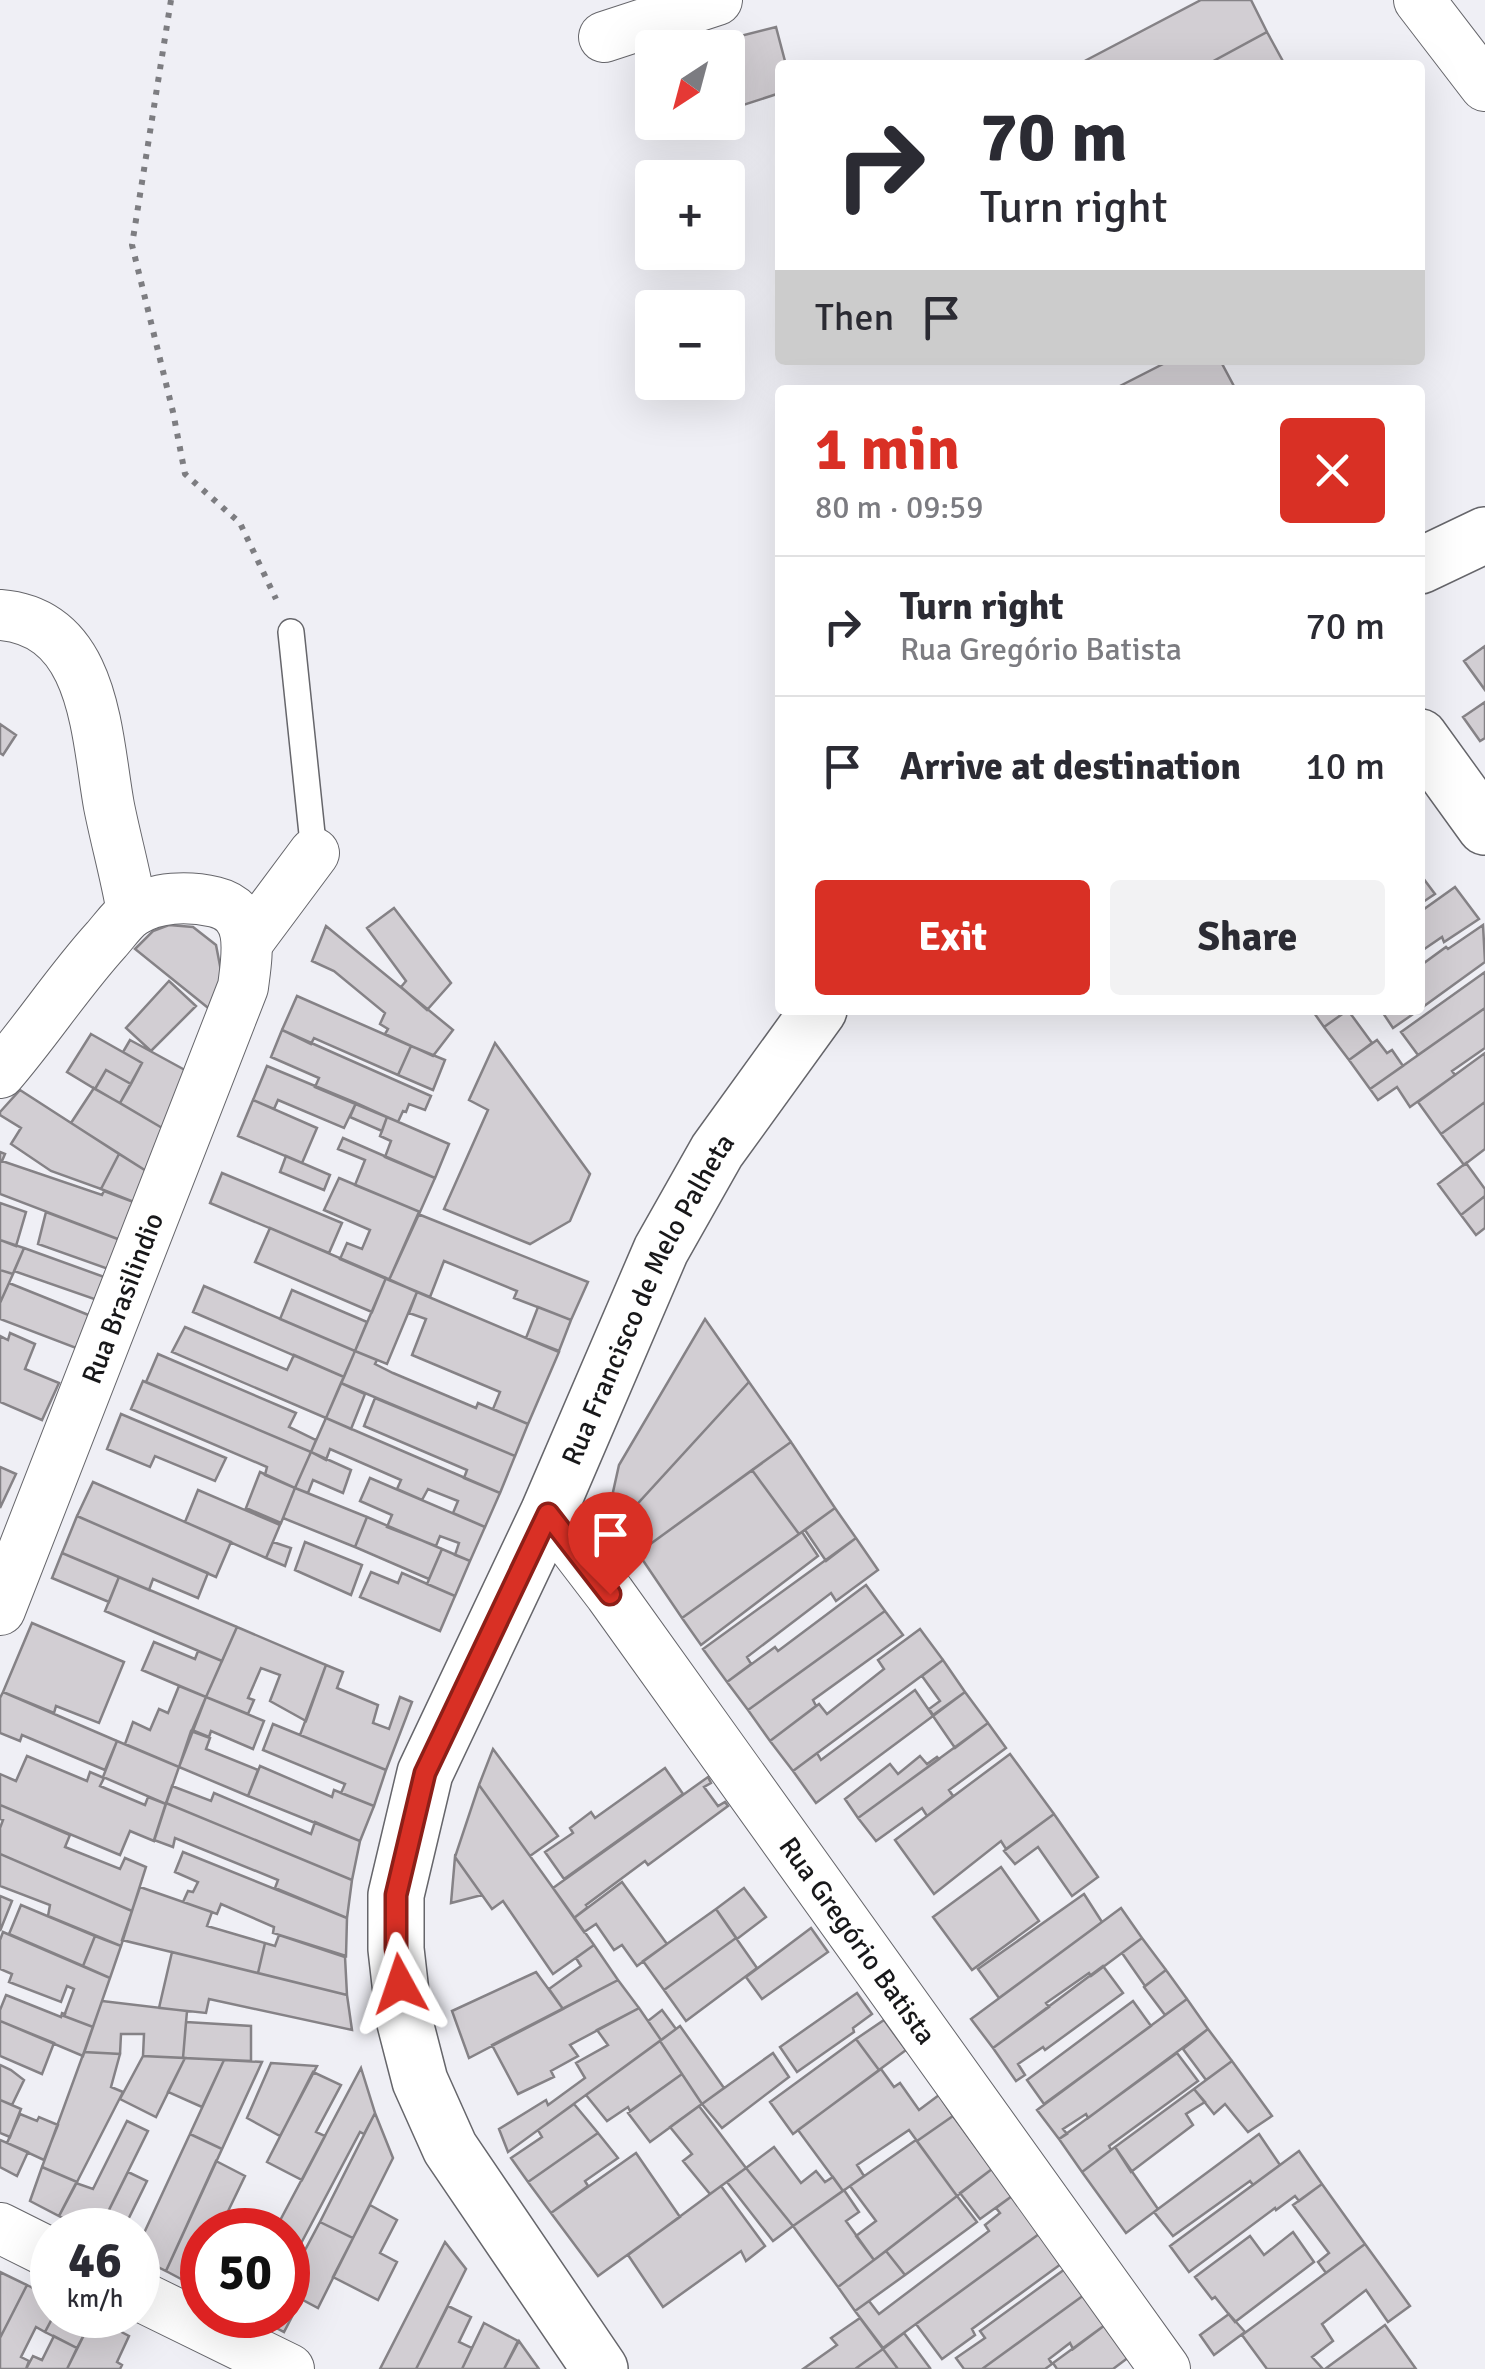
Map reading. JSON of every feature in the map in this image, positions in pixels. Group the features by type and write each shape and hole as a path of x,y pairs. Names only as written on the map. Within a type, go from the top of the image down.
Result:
{"main road":[{"path":"1425,564 1485,535"},
{"path":"1425,744 1485,827"},
{"name":"Rua Francisco de Melo Palheta","path":"600,2369 450,2148 420,2081 404,2019 396,1948 396,1895 425,1773 548,1514 661,1250 717,1151 815,1015"}],"street":[{"path":"604,37 717,0"},
{"path":"1419,0 1485,86"},
{"path":"0,614 43,628 70,653 86,684 98,728 132,912"},
{"name":"Rua Brasilindio","path":"0,1610 245,965 314,853"},
{"path":"0,1074 89,958 132,912 174,899 196,898 222,904 238,914 245,927 245,965"},
{"name":"Rua Gregório Batista","path":"548,1514 644,1642 1164,2369"},
{"path":"0,2228 30,2243"},
{"path":"160,2306 289,2369"}],"lane":[{"path":"291,632 314,853"}],"path":[{"path":"171,0 132,246 185,474 240,522 291,632"}],"building":[{"path":"1201,0 1251,0 1267,32 1215,60 1087,60"},
{"path":"776,27 785,60 775,60 775,95 745,104 745,35"},
{"path":"1267,32 1282,60 1215,60"},
{"path":"1161,365 1223,365 1233,385 1122,385"},
{"path":"1485,646 1485,690 1464,661"},
{"path":"1485,702 1485,738 1480,741 1463,717"},
{"path":"0,724 16,735 3,755 0,753"},
{"path":"1425,881 1435,894 1425,901"},
{"path":"1455,887 1479,919 1444,942 1442,937 1425,949 1425,908"},
{"path":"394,908 451,983 427,1010 401,987 406,981 367,928"},
{"path":"169,925 193,927 216,945 222,976 212,1011 135,949 153,931"},
{"path":"1483,925 1485,962 1425,1005 1425,962"},
{"path":"326,926 453,1030 433,1056 385,1034 388,1029 380,1024 385,1013 334,971 312,961"},
{"path":"1485,972 1485,1008 1418,1055 1401,1032"},
{"path":"169,981 196,1006 151,1051 126,1028"},
{"path":"297,996 411,1046 398,1075 314,1038 311,1044 282,1030"},
{"path":"1485,1008 1485,1048 1452,1071 1455,1075 1410,1107 1397,1087 1378,1100 1370,1089"},
{"path":"1316,1015 1341,1015 1324,1027"},
{"path":"1341,1015 1351,1015 1372,1043 1349,1060 1324,1027"},
{"path":"1384,1015 1412,1015 1393,1028"},
{"path":"282,1030 431,1096 425,1110 409,1104 398,1122 315,1087 319,1078 271,1057"},
{"path":"91,1034 142,1063 131,1084 106,1070 95,1089 67,1072"},
{"path":"130,1040 194,1075 169,1132 120,1103 142,1063 123,1052"},
{"path":"1377,1040 1387,1053 1392,1050 1403,1066 1370,1089 1349,1060"},
{"path":"495,1043 590,1174 570,1221 530,1244 444,1209 488,1110 469,1100"},
{"path":"411,1046 445,1060 433,1090 398,1075"},
{"path":"1485,1053 1485,1102 1441,1134 1418,1102"},
{"path":"267,1066 356,1103 344,1128 278,1100 274,1109 253,1100"},
{"path":"106,1070 131,1084 120,1103 95,1089"},
{"path":"94,1088 169,1132 151,1174 71,1123"},
{"path":"20,1090 119,1154 101,1189 51,1171 11,1144 21,1128 0,1112"},
{"path":"253,1100 317,1128 302,1163 238,1136"},
{"path":"1485,1102 1485,1149 1464,1165 1441,1134"},
{"path":"356,1103 387,1117 382,1131 350,1117"},
{"path":"387,1117 449,1144 435,1178 385,1157 391,1141 380,1136"},
{"path":"343,1138 435,1178 420,1212 355,1185 365,1160 338,1149"},
{"path":"0,1152 5,1154 2,1161 139,1204 123,1241 0,1194"},
{"path":"119,1154 151,1174 139,1204 101,1189"},
{"path":"286,1156 330,1175 324,1190 280,1172"},
{"path":"1466,1163 1485,1189 1485,1196 1461,1215 1438,1184"},
{"path":"222,1173 342,1223 329,1253 210,1203"},
{"path":"339,1178 420,1212 389,1280 340,1259 347,1243 362,1249 370,1230 324,1210"},
{"path":"1485,1196 1485,1228 1476,1235 1461,1215"},
{"path":"0,1203 26,1212 16,1246 0,1240"},
{"path":"46,1212 123,1241 111,1270 38,1244"},
{"path":"418,1214 588,1282 571,1320 514,1298 517,1291 444,1261 430,1297 389,1280"},
{"path":"270,1228 386,1278 372,1312 255,1262"},
{"path":"0,1240 24,1248 13,1274 0,1270"},
{"path":"24,1248 107,1278 97,1300 14,1271"},
{"path":"0,1270 13,1274 0,1303"},
{"path":"386,1278 417,1292 387,1364 355,1351"},
{"path":"9,1283 91,1316 76,1348 0,1319 0,1303"},
{"path":"204,1286 355,1351 344,1377 193,1312"},
{"path":"292,1290 367,1322 355,1351 280,1319"},
{"path":"417,1292 559,1352 528,1424 493,1409 500,1392 412,1355 426,1319 409,1313"},
{"path":"538,1307 571,1320 559,1351 526,1338"},
{"path":"705,1319 749,1382 620,1523 613,1492 619,1465"},
{"path":"185,1327 287,1370 294,1355 344,1377 326,1418 172,1352"},
{"path":"10,1333 35,1344 25,1369 59,1383 42,1420 0,1402 0,1336 8,1340"},
{"path":"355,1351 377,1360 375,1364 393,1373 476,1408 478,1403 528,1424 515,1456 341,1383"},
{"path":"158,1354 296,1413 289,1427 316,1440 311,1452 146,1382"},
{"path":"143,1381 311,1452 295,1488 265,1475 267,1467 131,1409"},
{"path":"749,1382 791,1442 638,1553 620,1523"},
{"path":"341,1383 365,1394 351,1429 326,1418"},
{"path":"375,1398 515,1456 500,1493 464,1478 467,1470 364,1426"},
{"path":"121,1414 226,1458 215,1481 155,1456 150,1467 107,1449"},
{"path":"326,1418 500,1493 485,1527 453,1513 458,1501 428,1489 422,1500 397,1489 401,1480 330,1449 326,1460 311,1452"},
{"path":"791,1442 835,1508 799,1534 752,1470"},
{"path":"311,1452 351,1470 343,1493 313,1480 308,1493 295,1488"},
{"path":"0,1467 16,1474 0,1508"},
{"path":"752,1470 799,1534 682,1618 638,1553"},
{"path":"260,1472 295,1488 281,1523 246,1508"},
{"path":"370,1478 485,1527 470,1561 455,1555 459,1543 440,1536 436,1546 387,1527 392,1515 360,1501"},
{"path":"93,1482 231,1542 216,1577 77,1516"},
{"path":"295,1488 367,1517 355,1547 283,1518"},
{"path":"198,1490 280,1525 266,1558 185,1522"},
{"path":"835,1508 856,1538 826,1561 805,1530"},
{"path":"77,1516 208,1573 198,1598 153,1579 149,1590 62,1553"},
{"path":"367,1517 442,1549 429,1579 355,1547"},
{"path":"802,1532 818,1556 701,1645 682,1618"},
{"path":"856,1538 878,1570 836,1601 831,1593 747,1657 751,1664 727,1682 703,1649"},
{"path":"273,1542 291,1548 285,1566 266,1558"},
{"path":"305,1542 362,1565 351,1595 295,1570"},
{"path":"442,1549 470,1561 455,1596 427,1584"},
{"path":"62,1553 119,1577 109,1602 52,1578"},
{"path":"371,1572 398,1583 402,1573 455,1596 440,1631 360,1597"},
{"path":"119,1577 237,1627 222,1661 105,1611"},
{"path":"866,1585 885,1611 748,1710 727,1682 775,1647 778,1651"},
{"path":"885,1611 903,1635 813,1700 816,1706 770,1741 748,1710"},
{"path":"32,1623 124,1662 99,1723 56,1706 54,1713 3,1692"},
{"path":"237,1627 326,1665 306,1721 270,1701 280,1675 261,1668 248,1698 254,1700 248,1714 206,1697"},
{"path":"920,1629 943,1660 793,1771 770,1741 819,1704 827,1714 884,1669 878,1660"},
{"path":"154,1642 195,1659 198,1651 222,1661 206,1697 142,1670"},
{"path":"943,1660 965,1692 933,1715 929,1709 940,1701 922,1676"},
{"path":"326,1665 343,1672 337,1688 378,1705 373,1723 389,1729 400,1697 412,1702 386,1770 300,1735"},
{"path":"179,1686 206,1697 179,1767 125,1744 133,1722 150,1730 159,1709 168,1713"},
{"path":"915,1690 933,1716 816,1803 793,1771 817,1753 821,1760"},
{"path":"3,1692 117,1741 105,1770 22,1735 20,1741 0,1733"},
{"path":"965,1692 988,1723 955,1748 933,1716"},
{"path":"206,1697 264,1721 253,1749 211,1731 209,1737 192,1730"},
{"path":"988,1723 1006,1748 949,1790 953,1796 927,1816 922,1808 876,1841 858,1818"},
{"path":"273,1724 386,1770 374,1806 341,1793 345,1784 263,1750"},
{"path":"191,1731 210,1738 206,1749 258,1770 248,1796 179,1767"},
{"path":"117,1741 179,1767 166,1804 103,1777"},
{"path":"493,1749 558,1836 530,1856 479,1785"},
{"path":"1010,1754 1054,1814 1006,1849 1001,1841 934,1894 895,1840"},
{"path":"27,1756 87,1781 90,1772 104,1778 100,1786 145,1805 148,1797 166,1804 154,1841 130,1831 120,1855 0,1805 0,1774 16,1781"},
{"path":"920,1756 927,1764 939,1759 858,1818 845,1799 890,1764 898,1774"},
{"path":"260,1766 332,1797 334,1790 374,1806 360,1841 248,1796"},
{"path":"665,1768 683,1794 564,1879 545,1852 573,1833 570,1828 591,1812 595,1818"},
{"path":"708,1777 711,1783 704,1787 718,1806 725,1802 728,1806 648,1865 645,1861 574,1918 553,1888"},
{"path":"479,1785 594,1945 553,1974 503,1901 492,1909 455,1857"},
{"path":"172,1786 211,1801 214,1793 311,1834 315,1822 360,1841 352,1880 166,1803"},
{"path":"166,1803 352,1880 347,1918 275,1888 278,1880 175,1838 173,1847 154,1840"},
{"path":"0,1805 70,1835 65,1847 120,1869 125,1858 146,1867 132,1911 0,1854"},
{"path":"1054,1814 1098,1877 1072,1896 1038,1847 1015,1864 1004,1851"},
{"path":"183,1852 347,1918 346,1956 273,1933 274,1927 221,1904 217,1914 183,1902 198,1882 175,1872"},
{"path":"0,1854 132,1911 121,1946 48,1916 50,1905 0,1886"},
{"path":"455,1857 482,1895 451,1903"},
{"path":"1001,1867 1039,1921 972,1970 933,1917"},
{"path":"622,1882 667,1944 637,1966 622,1945 614,1950 596,1924 584,1932 574,1918"},
{"path":"140,1887 212,1912 207,1926 265,1943 258,1973 122,1940"},
{"path":"744,1888 766,1917 737,1939 716,1909"},
{"path":"1084,1894 1102,1922 999,1998 978,1969"},
{"path":"0,1896 12,1901 0,1931"},
{"path":"21,1905 95,1936 83,1966 9,1934"},
{"path":"1121,1908 1142,1938 1046,2003 1049,2007 993,2048 971,2019"},
{"path":"716,1909 736,1938 664,1990 643,1961"},
{"path":"811,1928 828,1952 762,1999 746,1977"},
{"path":"3,1932 110,1978 93,2027 64,2016 74,1989 67,1986 61,2002 9,1982 12,1974 0,1969"},
{"path":"279,1935 345,1957 347,1995 258,1973 265,1943 275,1946"},
{"path":"95,1936 121,1946 110,1978 83,1966"},
{"path":"736,1938 757,1968 686,2021 664,1990"},
{"path":"1142,1938 1166,1970 1145,1986 1122,1953"},
{"path":"594,1945 618,1980 563,2009 549,1989 581,1966 576,1958"},
{"path":"172,1952 347,1995 352,2030 209,1999 206,2013 159,2008"},
{"path":"1103,1966 1123,1993 1045,2050 1043,2047 1018,2064 1025,2075 1016,2081 993,2048"},
{"path":"1166,1970 1187,1999 1165,2015 1144,1987"},
{"path":"536,1972 563,2009 469,2058 452,2011"},
{"path":"618,1980 639,2008 570,2045 578,2056 551,2071 554,2077 518,2094 492,2045"},
{"path":"857,1993 872,2014 853,2028 854,2032 797,2072 780,2047"},
{"path":"6,1995 93,2027 83,2056 0,2021"},
{"path":"1187,1999 1208,2029 1088,2118 1086,2114 1063,2129 1067,2134 1059,2139 1037,2110"},
{"path":"102,2001 187,2011 183,2058 143,2056 144,2034 121,2034 120,2054 84,2052"},
{"path":"1133,2001 1151,2026 1044,2104 1027,2080"},
{"path":"639,2008 661,2040 508,2152 499,2129 546,2100 548,2105 585,2078 576,2063 608,2045 597,2030"},
{"path":"662,2010 676,2029 661,2040 648,2021"},
{"path":"884,2020 906,2050 879,2070 856,2039"},
{"path":"0,2021 54,2043 42,2074 0,2056"},
{"path":"186,2022 251,2026 251,2061 183,2058"},
{"path":"680,2026 724,2088 702,2104 660,2041"},
{"path":"1208,2029 1232,2061 1206,2080 1183,2049"},
{"path":"856,2039 879,2070 793,2134 770,2102"},
{"path":"660,2041 682,2074 630,2111 628,2107 607,2121 586,2095"},
{"path":"84,2052 120,2054 111,2087 123,2092 77,2182 42,2167"},
{"path":"773,2053 789,2077 722,2128 702,2104"},
{"path":"1177,2053 1198,2081 1109,2146 1111,2150 1082,2172 1059,2139"},
{"path":"143,2056 185,2058 156,2117 120,2099"},
{"path":"185,2058 224,2060 202,2107 168,2092"},
{"path":"224,2060 262,2062 222,2149 190,2134"},
{"path":"1232,2061 1272,2116 1248,2132 1225,2104 1214,2114 1194,2089"},
{"path":"271,2063 317,2066 280,2136 247,2118"},
{"path":"0,2065 24,2080 12,2105 0,2100"},
{"path":"361,2068 375,2113 364,2134 360,2132 310,2226 310,2208 287,2208"},
{"path":"881,2069 894,2087 900,2083 919,2110 939,2095 953,2116 917,2141 909,2130 857,2165 864,2176 843,2191 798,2130"},
{"path":"313,2072 341,2085 316,2132 325,2136 302,2180 267,2162"},
{"path":"682,2074 702,2104 650,2142 628,2113"},
{"path":"1194,2089 1205,2102 1186,2114 1193,2125 1131,2172 1115,2147"},
{"path":"0,2100 21,2109 10,2137 0,2133"},
{"path":"574,2104 598,2133 528,2182 511,2158 542,2137 538,2130"},
{"path":"699,2106 746,2168 710,2194 683,2161 692,2154 670,2127"},
{"path":"375,2113 393,2158 353,2238 320,2222"},
{"path":"20,2114 58,2125 44,2160 7,2143"},
{"path":"953,2116 992,2169 957,2196 917,2141"},
{"path":"127,2121 148,2131 110,2208 63,2208 76,2183 93,2189"},
{"path":"598,2133 618,2158 585,2181 588,2186 551,2213 528,2182"},
{"path":"190,2134 222,2149 195,2208 180,2208 180,2240 166,2271 160,2268 160,2208 156,2208"},
{"path":"1259,2134 1280,2165 1253,2185 1250,2181 1173,2236 1154,2212"},
{"path":"0,2140 28,2152 17,2176 0,2167"},
{"path":"916,2140 957,2196 874,2260 856,2236 876,2221 850,2186"},
{"path":"774,2147 801,2183 816,2171 825,2182 833,2177 843,2191 793,2226 746,2168"},
{"path":"1115,2147 1158,2209 1126,2233 1082,2172"},
{"path":"1299,2151 1322,2184 1299,2201 1295,2196 1275,2208 1189,2272 1170,2246"},
{"path":"636,2153 680,2217 598,2276 551,2213"},
{"path":"216,2161 245,2176 230,2208 195,2208"},
{"path":"42,2167 77,2182 63,2208 44,2208 30,2201"},
{"path":"746,2168 793,2226 773,2241 727,2182"},
{"path":"992,2169 1012,2196 980,2219 960,2193"},
{"path":"128,2172 147,2181 134,2208 110,2208"},
{"path":"1322,2184 1365,2244 1326,2273 1318,2262 1329,2253 1293,2205"},
{"path":"721,2186 765,2246 746,2261 741,2251 663,2307 628,2255"},
{"path":"844,2190 859,2212 846,2221 874,2260 838,2287 793,2226"},
{"path":"957,2196 977,2222 905,2275 886,2251"},
{"path":"1012,2196 1039,2234 883,2348 855,2311 869,2301 879,2314 989,2231 985,2225 1000,2213 996,2208"},
{"path":"370,2205 397,2220 380,2253 397,2262 378,2300 333,2277"},
{"path":"320,2222 353,2238 318,2308 310,2304 310,2241"},
{"path":"1293,2232 1314,2262 1235,2322 1195,2277 1250,2236 1264,2255"},
{"path":"1039,2234 1061,2264 972,2329 975,2335 942,2359 916,2324"},
{"path":"180,2240 180,2278 166,2271"},
{"path":"445,2242 466,2269 416,2369 380,2369"},
{"path":"1365,2244 1410,2306 1388,2322 1366,2290 1322,2324 1333,2341 1312,2357 1323,2369 1267,2369 1242,2335"},
{"path":"886,2251 905,2275 855,2311 838,2287"},
{"path":"1065,2269 1084,2295 982,2369 964,2369 956,2358 985,2338 980,2331"},
{"path":"0,2272 27,2285 0,2338"},
{"path":"27,2285 30,2287 30,2338 21,2357 29,2361 26,2369 0,2369 0,2338"},
{"path":"1084,2295 1105,2325 1073,2349 1070,2343 1049,2359 1052,2364 1045,2369 982,2369"},
{"path":"448,2306 471,2317 459,2342 472,2348 462,2369 416,2369"},
{"path":"1229,2314 1245,2332 1214,2355 1200,2335"},
{"path":"860,2318 883,2349 855,2369 803,2369 837,2345 831,2338"},
{"path":"484,2323 518,2341 504,2369 462,2369"},
{"path":"1105,2325 1129,2357 1113,2369 1057,2369 1053,2363"},
{"path":"1385,2325 1416,2369 1325,2369"},
{"path":"904,2333 930,2368 898,2369 883,2349"},
{"path":"53,2338 77,2348 67,2369 26,2369 33,2356 42,2360"},
{"path":"57,2338 82,2338 77,2348"},
{"path":"82,2338 128,2338 117,2362 122,2365 120,2369 67,2369"},
{"path":"519,2341 539,2369 504,2369"},
{"path":"883,2349 898,2369 855,2369"}],"route":[{"path":"400,1984 396,1895 425,1773 548,1514 610,1594"}]}
